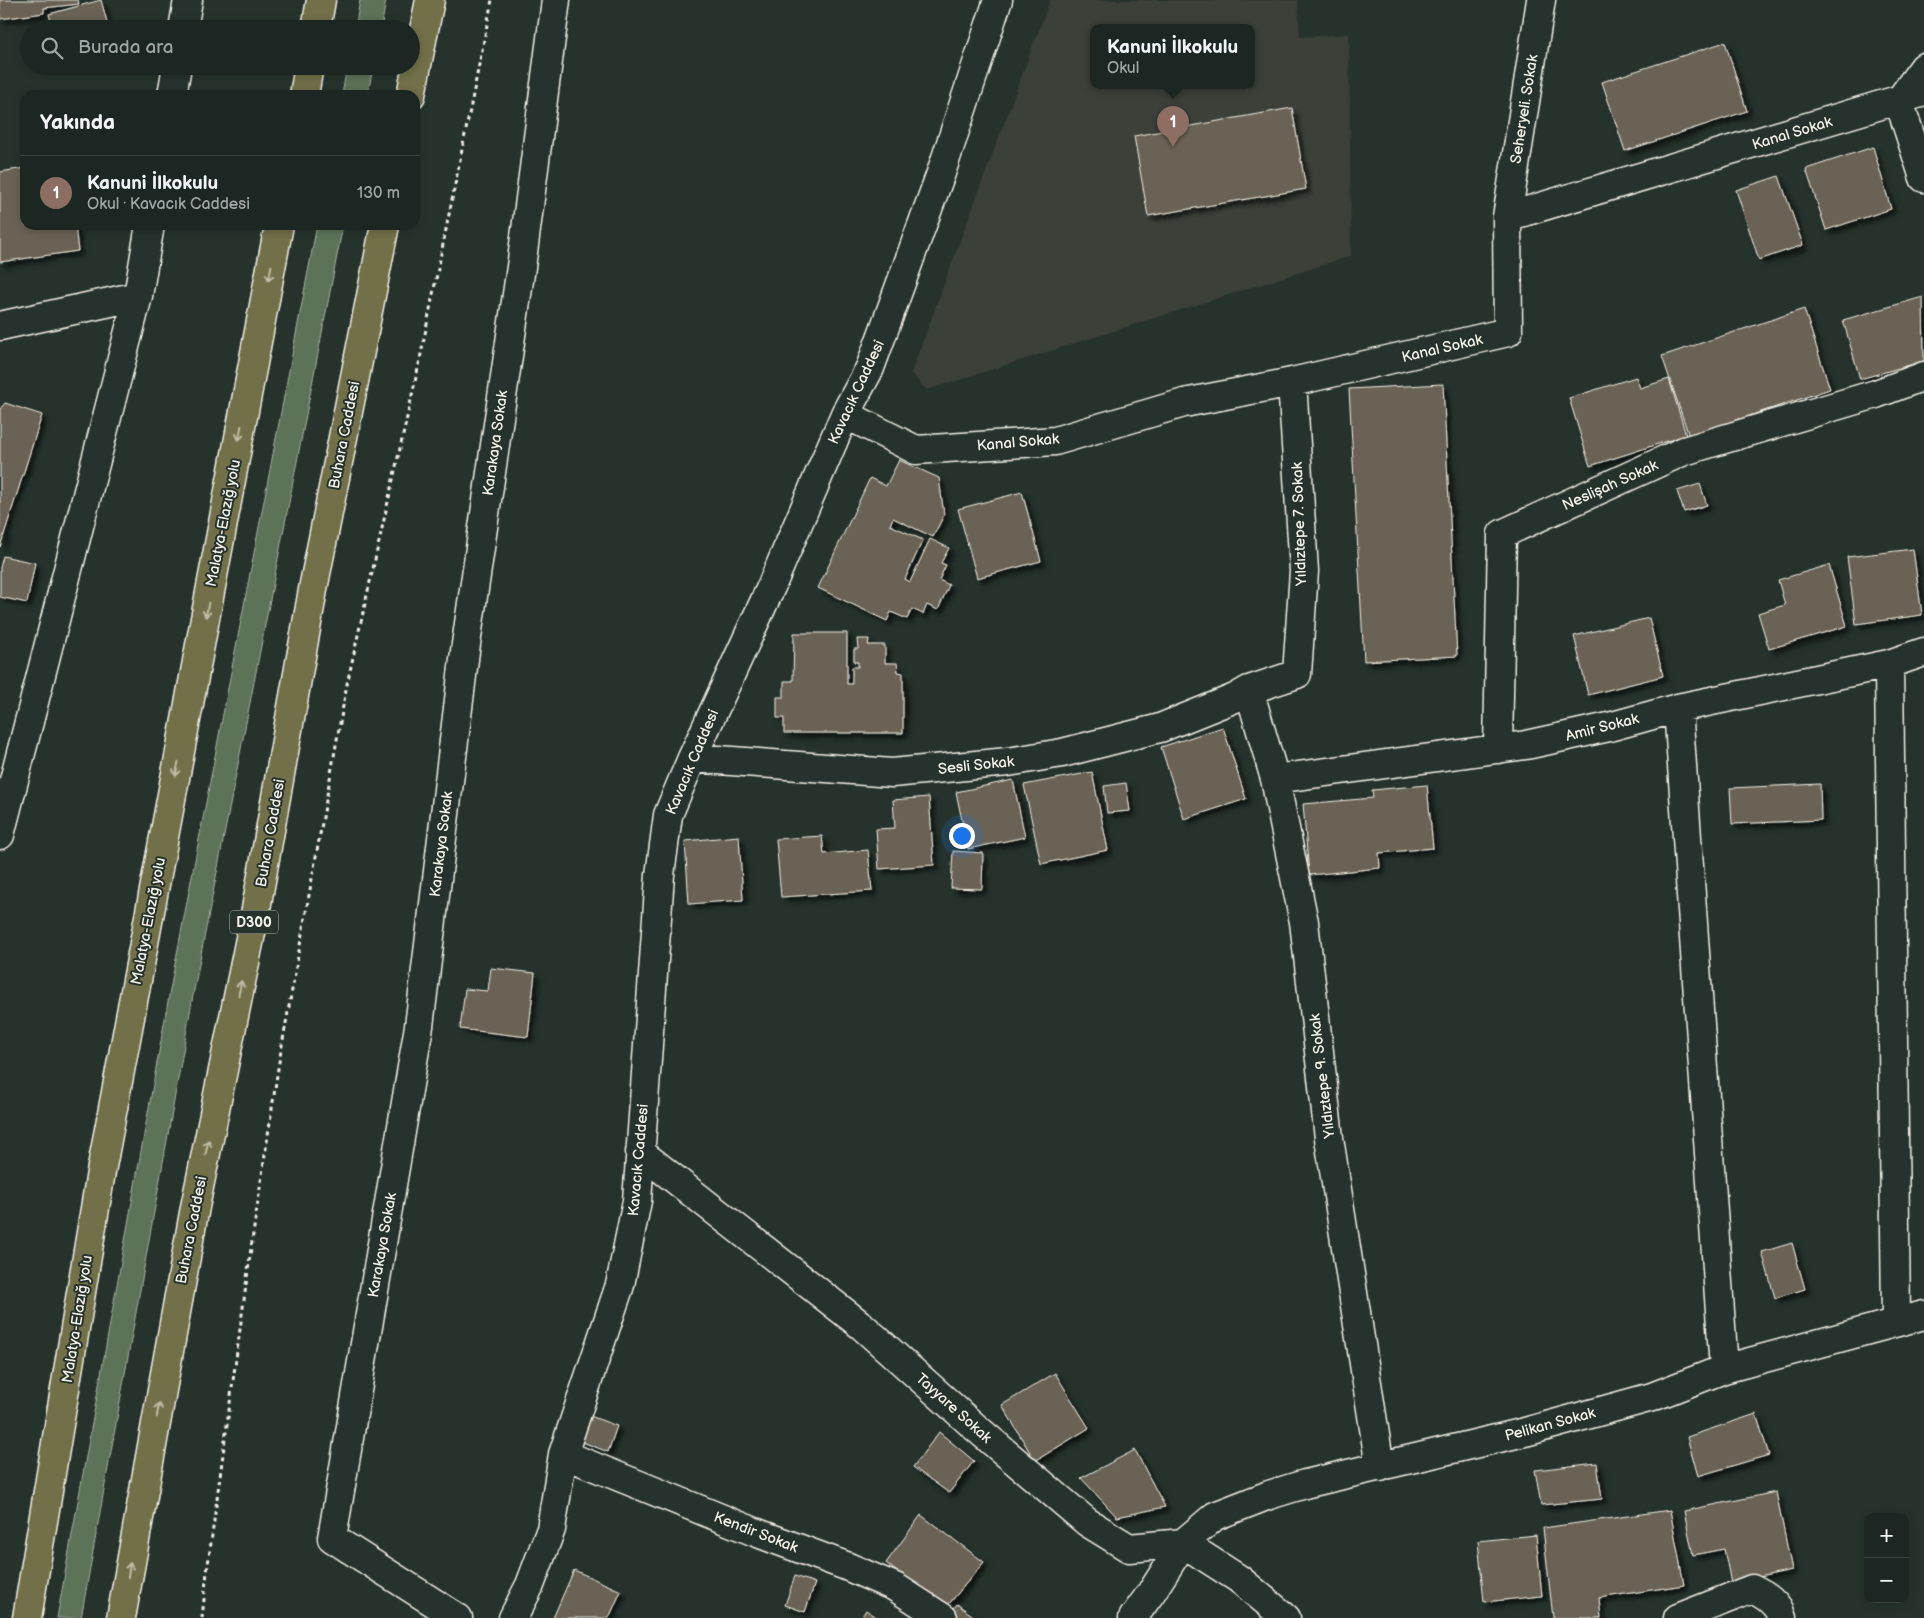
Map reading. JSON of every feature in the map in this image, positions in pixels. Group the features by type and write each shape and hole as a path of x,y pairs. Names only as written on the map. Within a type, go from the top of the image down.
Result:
{"highway":[{"path":"318,20 322,0"},
{"path":"420,50 430,0"},
{"path":"305,90 307,75"},
{"path":"412,90 415,75"},
{"name":"Malatya-Elazığ yolu","path":"27,1618 101,1172 278,230"},
{"name":"Buhara Caddesi","path":"121,1618 195,1208 256,909 314,584 384,230"}],"street":[{"path":"185,20 188,0"},
{"name":"Karakaya Sokak","path":"458,1618 332,1538 419,1026 465,651 522,260 556,0"},
{"name":"Kavacık Caddesi","path":"513,1618 530,1585 552,1529 563,1454 620,1285 637,1200 662,858 668,815 692,758 771,588 845,414 870,368 905,273 998,0"},
{"name":"Seheryeli. Sokak","path":"1507,217 1541,0"},
{"path":"1924,67 1912,97 1924,178"},
{"path":"173,90 175,75"},
{"name":"Kanal Sokak","path":"845,414 916,450 1056,441 1184,403 1292,382 1508,332 1507,217 1912,97"},
{"path":"0,835 138,296 149,230"},
{"path":"0,326 138,296"},
{"name":"Neslişah Sokak","path":"1498,749 1502,534 1684,451 1876,394 1924,376"},
{"name":"Yıldıztepe 7. Sokak","path":"1249,690 1297,674 1304,571 1292,382"},
{"name":"Amir Sokak","path":"1274,778 1498,749 1609,727 1678,708 1889,664 1924,652"},
{"path":"1889,664 1896,1322"},
{"name":"Sesli Sokak","path":"692,758 892,773 1008,762 1062,753 1160,728 1235,698 1249,690"},
{"name":"Yıldıztepe 9. Sokak","path":"1249,690 1274,778 1304,922 1328,1138 1380,1466"},
{"path":"1678,708 1724,1369"},
{"name":"Tayyare Sokak","path":"640,1152 862,1326 974,1427 1087,1522 1129,1548 1183,1543"},
{"name":"Pelikan Sokak","path":"1133,1618 1183,1543 1215,1516 1305,1484 1525,1432 1652,1397 1724,1369 1924,1315"},
{"name":"Kendir Sokak","path":"563,1454 895,1587 943,1618"},
{"path":"1183,1543 1239,1579 1286,1618"},
{"path":"1678,1618 1752,1589 1766,1596 1780,1611 1782,1618"}],"path":[{"path":"202,1618 252,1242 279,1062 347,684 420,364 492,0"}],"shaded area":[{"path":"1050,0 1298,0 1300,37 1349,34 1351,256 927,390 911,373"}],"green space":[{"path":"360,0 386,0 383,20 357,20"},
{"path":"345,75 371,75 369,90 343,90"},
{"path":"316,230 342,230 194,990 81,1618 57,1618 171,985"}],"building":[{"path":"0,0 78,0 79,4 44,8 44,13 0,19"},
{"path":"101,0 107,20 51,20 49,14"},
{"path":"1725,42 1747,111 1625,151 1602,82"},
{"path":"1292,108 1306,189 1148,216 1134,136"},
{"path":"1873,147 1891,209 1826,230 1806,169"},
{"path":"20,169 20,230 76,230 78,251 0,262 0,172"},
{"path":"1779,176 1803,245 1759,260 1736,190"},
{"path":"1923,297 1924,361 1860,379 1843,320"},
{"path":"1804,309 1830,389 1689,436 1662,356"},
{"path":"1636,377 1640,388 1669,379 1686,435 1590,466 1569,398"},
{"path":"1443,384 1457,656 1364,661 1349,389"},
{"path":"5,403 42,415 0,547 0,409"},
{"path":"899,460 939,478 944,515 933,537 893,518 890,525 923,540 905,579 910,582 930,539 949,548 941,563 946,565 939,580 949,585 938,610 927,605 923,614 912,609 907,619 891,612 887,621 818,588 870,478 886,486"},
{"path":"1700,484 1707,505 1684,512 1677,491"},
{"path":"1022,492 1041,561 977,578 958,509"},
{"path":"1913,549 1922,615 1856,624 1847,557"},
{"path":"3,556 35,563 27,603 0,597 0,568"},
{"path":"1829,565 1847,626 1769,649 1758,613 1785,605 1778,580"},
{"path":"1649,618 1663,676 1588,695 1574,636"},
{"path":"794,633 847,633 847,684 852,684 852,667 858,667 858,662 854,662 854,649 858,649 857,639 869,639 868,645 885,645 885,663 897,663 898,672 903,673 903,733 784,733 784,718 777,718 777,697 784,697 784,681 793,681"},
{"path":"1223,727 1246,799 1184,819 1161,747"},
{"path":"1092,772 1108,850 1041,864 1024,785"},
{"path":"1013,780 1025,837 968,849 956,792"},
{"path":"1126,783 1130,811 1107,813 1104,786"},
{"path":"1820,784 1821,820 1732,824 1730,788"},
{"path":"1427,785 1433,848 1379,853 1380,868 1309,875 1303,804 1373,798 1372,790"},
{"path":"929,797 934,865 879,869 876,829 895,828 893,800"},
{"path":"739,836 743,900 689,904 685,841"},
{"path":"822,836 824,854 868,850 872,891 781,897 776,839"},
{"path":"953,851 983,853 982,889 951,888"},
{"path":"491,968 535,973 528,1037 460,1029 465,989 488,991"},
{"path":"1792,1243 1805,1289 1775,1298 1762,1252"},
{"path":"1055,1373 1089,1428 1035,1461 1002,1405"},
{"path":"1756,1414 1769,1455 1698,1476 1687,1437"},
{"path":"590,1416 617,1426 608,1452 580,1441"},
{"path":"939,1432 974,1461 949,1493 913,1467"},
{"path":"1135,1450 1165,1507 1117,1517 1081,1478"},
{"path":"1597,1463 1602,1499 1541,1505 1535,1470"},
{"path":"1776,1492 1792,1570 1731,1583 1724,1549 1693,1555 1684,1511"},
{"path":"1670,1510 1684,1585 1599,1598 1601,1618 1553,1618 1543,1528"},
{"path":"921,1515 984,1562 944,1610 886,1563"},
{"path":"1536,1535 1542,1596 1484,1602 1478,1541"},
{"path":"574,1570 621,1591 609,1618 553,1618"},
{"path":"795,1576 815,1583 805,1612 785,1605"},
{"path":"957,1604 976,1618 953,1618 949,1615"},
{"path":"866,1610 878,1618 861,1618"}],"place":[{"name":"Kanuni İlkokulu","path":"1173,147"}]}
